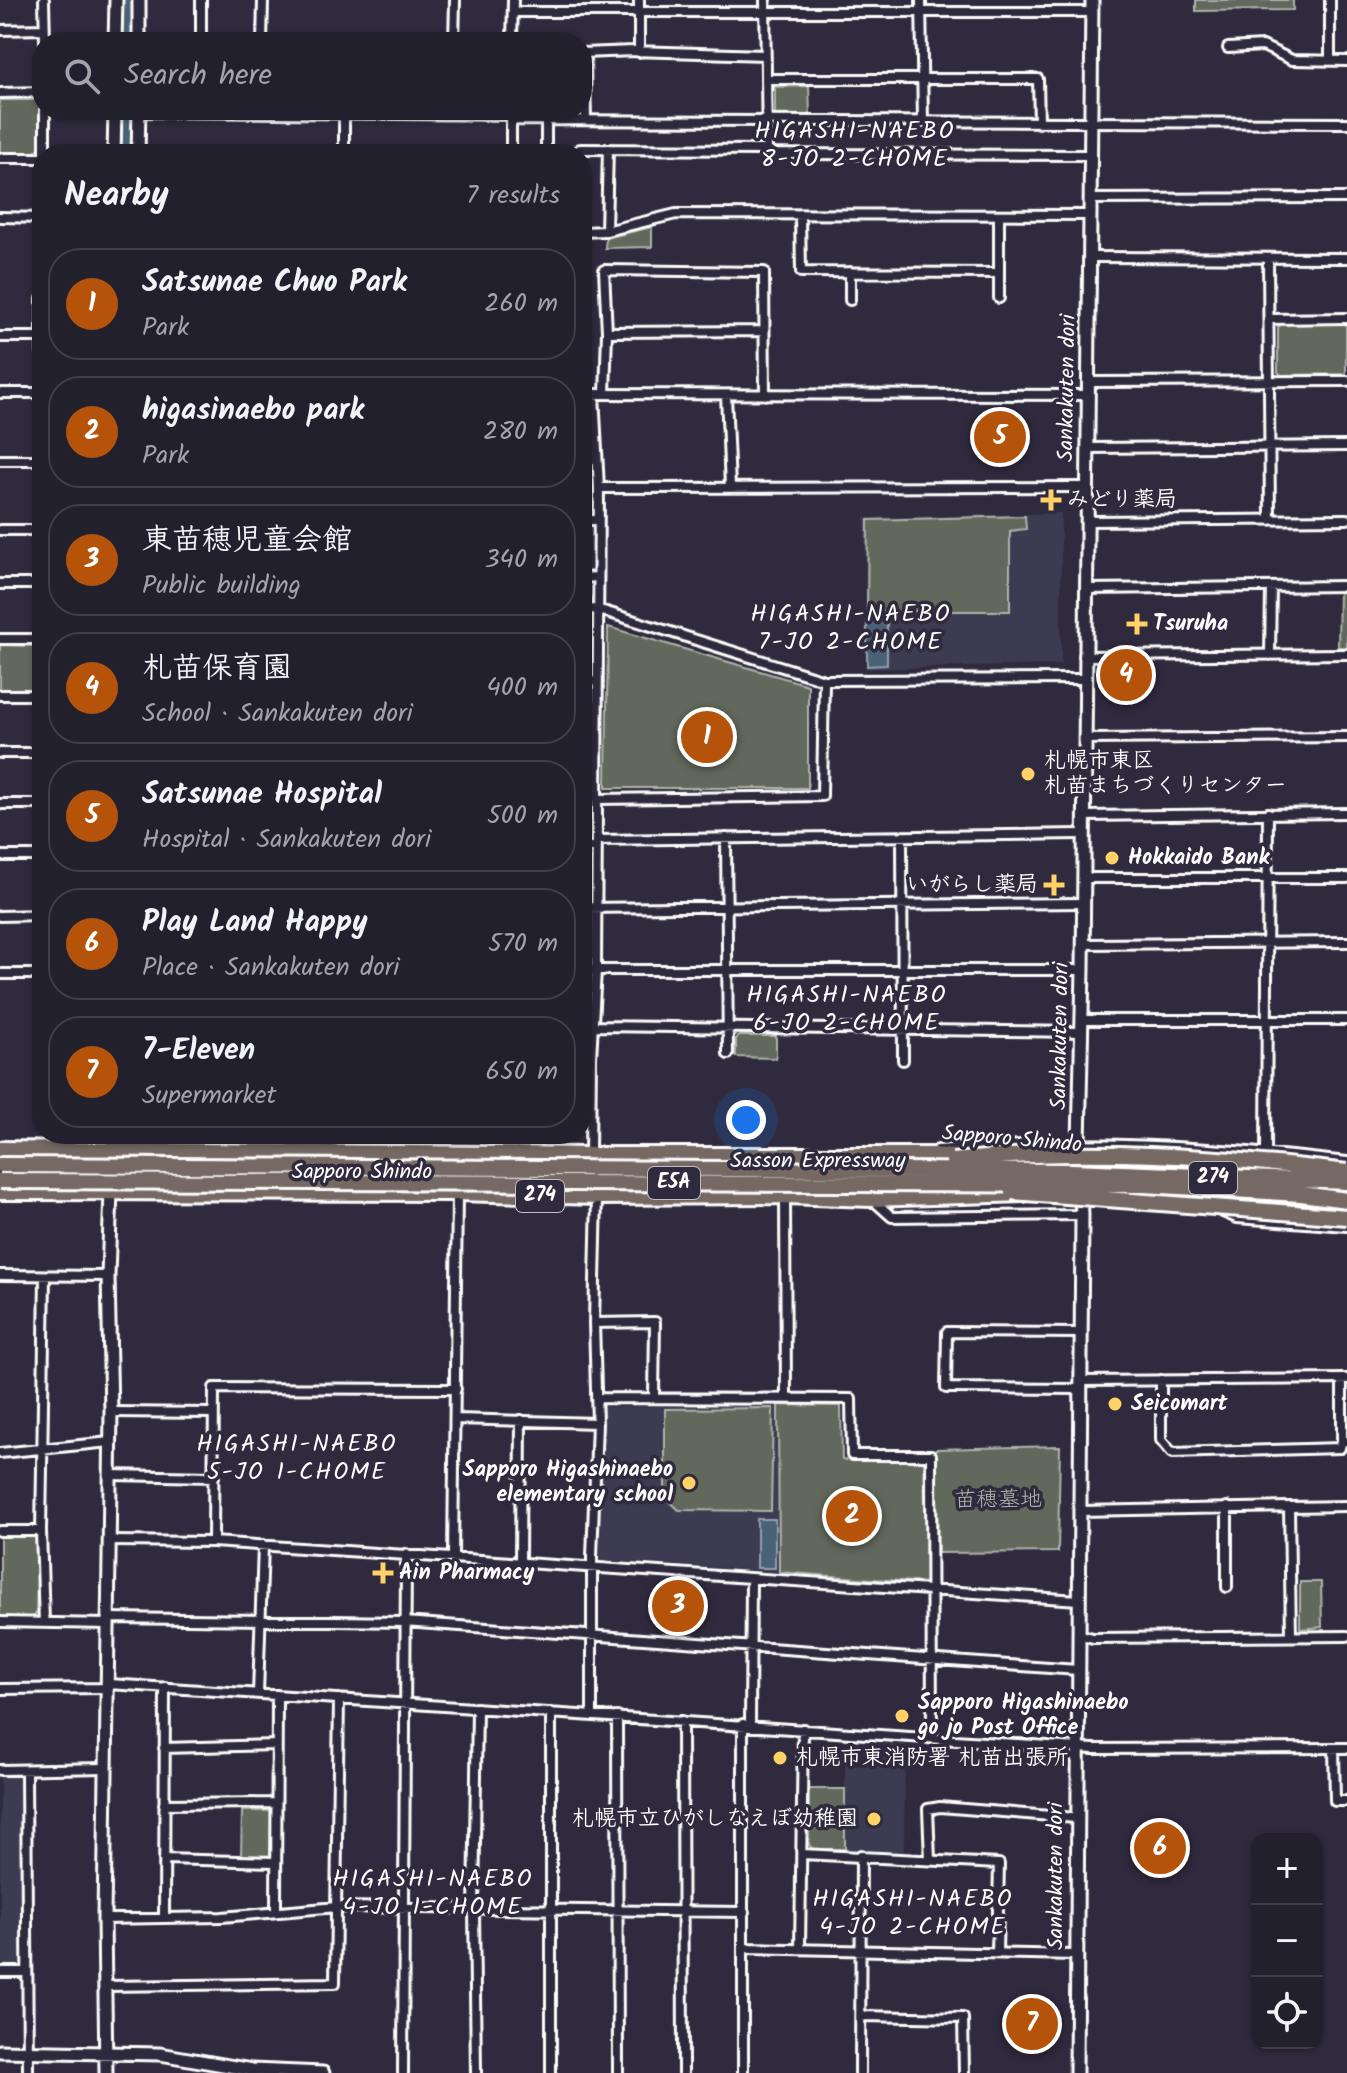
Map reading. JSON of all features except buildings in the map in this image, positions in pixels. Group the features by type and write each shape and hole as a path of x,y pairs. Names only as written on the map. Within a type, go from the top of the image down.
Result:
{"highway":[{"name":"Sapporo Shindo","path":"0,1149 933,1155 1347,1190"},
{"path":"893,1168 1019,1155 1114,1154 1267,1162 1347,1172"},
{"name":"Sasson Expressway","path":"0,1165 893,1168 1071,1171 1347,1182"},
{"name":"Sasson Expressway","path":"0,1181 1144,1185 1301,1194 1347,1200"},
{"path":"902,1183 1347,1217"},
{"name":"Sapporo Shindo","path":"0,1192 457,1193 871,1199 1080,1192 1252,1197 1347,1210"}],"street":[{"path":"44,0 44,32"},
{"path":"115,32 116,0"},
{"path":"139,0 139,32"},
{"path":"201,0 201,32"},
{"path":"262,32 263,0"},
{"path":"454,32 455,0"},
{"path":"512,32 513,0"},
{"path":"639,0 639,52"},
{"path":"765,0 767,150"},
{"path":"921,0 923,122"},
{"path":"1330,0 1330,60"},
{"path":"513,12 921,12 1092,6"},
{"name":"Sankakuten dori","path":"1076,2073 1082,1215 1079,1143 1092,6"},
{"path":"0,30 44,29"},
{"path":"1228,48 1263,46 1292,60 1347,61"},
{"path":"592,53 765,55"},
{"path":"766,79 1038,79 1039,123"},
{"path":"0,93 32,92"},
{"path":"44,144 45,120"},
{"path":"114,144 115,120"},
{"path":"138,144 139,120"},
{"path":"344,120 344,144"},
{"path":"511,120 511,144"},
{"path":"546,144 546,120 1347,123"},
{"path":"592,149 767,150 773,154 1091,155"},
{"path":"606,231 608,149"},
{"path":"0,158 32,157"},
{"path":"1090,199 1347,198"},
{"path":"592,232 676,214 1090,215"},
{"path":"800,215 801,272 999,273"},
{"path":"999,215 999,298"},
{"path":"0,217 32,218"},
{"path":"1090,257 1347,258"},
{"path":"1268,258 1270,520"},
{"path":"605,394 607,332 604,270 764,272 765,395"},
{"path":"850,272 850,300"},
{"path":"1269,319 1347,318"},
{"path":"607,332 764,331"},
{"path":"0,337 32,337"},
{"path":"592,1092 596,970 599,488 594,394 765,395 1347,381"},
{"path":"0,393 32,393"},
{"path":"726,395 730,487"},
{"path":"1087,448 1347,446"},
{"path":"0,460 32,460"},
{"path":"599,488 1086,487"},
{"path":"1087,521 1347,519"},
{"path":"592,520 598,520"},
{"path":"0,530 32,530"},
{"path":"592,577 598,577"},
{"path":"0,584 32,584"},
{"path":"1086,589 1347,586"},
{"path":"1270,655 1271,587"},
{"path":"592,609 824,680 1084,679"},
{"path":"0,639 32,639"},
{"path":"1084,656 1347,654"},
{"path":"596,799 822,796 824,680"},
{"path":"592,681 597,681"},
{"path":"0,695 32,695"},
{"path":"1084,739 1347,737"},
{"path":"0,753 32,753"},
{"path":"592,788 596,788"},
{"path":"0,804 32,804"},
{"path":"1266,1152 1268,813"},
{"path":"1083,816 1347,813"},
{"path":"592,844 726,838 1083,834"},
{"path":"902,836 903,1060"},
{"path":"726,838 728,1054"},
{"path":"0,856 32,856"},
{"path":"1083,878 1347,878"},
{"path":"592,908 1083,903"},
{"path":"0,916 32,915"},
{"path":"1083,944 1347,942"},
{"path":"592,970 1083,970"},
{"path":"0,974 32,974"},
{"path":"594,1029 904,1030 1347,1020"},
{"path":"881,1156 997,1145 1079,1143 1266,1152 1347,1162"},
{"path":"106,2073 105,1768 109,1686 111,1412 108,1276 113,1144"},
{"path":"329,1144 329,1153"},
{"path":"590,1144 590,1155"},
{"path":"453,1557 457,1193"},
{"path":"1197,1195 1224,1215 1237,1218 1347,1226"},
{"path":"785,1196 786,1398"},
{"path":"592,1716 597,1197"},
{"path":"871,1199 892,1217 1082,1215"},
{"path":"0,1275 108,1276"},
{"path":"44,1623 41,1531 45,1276"},
{"path":"594,1323 655,1322 654,1397"},
{"path":"1080,1333 947,1332 946,1388 1161,1380 1344,1379 1344,1441 1340,1448 1172,1453 1161,1440 1161,1380"},
{"path":"213,1542 214,1388 456,1389"},
{"path":"596,1398 851,1399 852,1455 931,1455 932,1739"},
{"path":"111,1412 213,1413"},
{"path":"456,1419 597,1423"},
{"path":"520,1563 521,1420"},
{"path":"0,1453 110,1442"},
{"path":"110,1475 214,1477"},
{"path":"1079,1511 1347,1506"},
{"path":"1227,1507 1227,1587"},
{"path":"1289,1507 1291,1636"},
{"path":"0,1531 41,1531"},
{"path":"109,1541 263,1545 1079,1600"},
{"path":"258,1694 263,1545"},
{"path":"403,2073 406,1554"},
{"path":"743,2073 746,1724 752,1646 751,1579"},
{"path":"0,1622 262,1618 404,1622 1078,1670"},
{"path":"1078,1634 1093,1638 1347,1636"},
{"path":"164,1918 165,1687"},
{"path":"0,1689 165,1687 1077,1748 1347,1748"},
{"path":"276,1911 277,1695"},
{"path":"105,1986 335,1983 339,1699"},
{"path":"476,2073 474,1909 477,1708"},
{"path":"551,1713 551,2073"},
{"path":"617,1717 620,1911 618,2073"},
{"path":"682,1721 683,2073"},
{"path":"800,1949 803,1729"},
{"path":"164,1748 276,1745"},
{"path":"1334,1748 1335,1801 1347,1801"},
{"path":"0,1770 105,1768"},
{"path":"26,1770 28,2073"},
{"path":"164,1804 276,1803"},
{"path":"930,1860 928,1809 940,1807 1076,1818"},
{"path":"802,1854 999,1864 997,1953"},
{"path":"860,2073 861,1855"},
{"path":"164,1859 275,1862"},
{"path":"104,1919 222,1917 337,1907 744,1912"},
{"path":"744,1948 1075,1955"},
{"path":"0,1972 27,1972"},
{"path":"861,2016 963,2018 964,2073"},
{"path":"0,2051 160,2054 252,2070 323,2073"}],"shaded area":[{"path":"1061,513 1061,665 866,669 865,518"},
{"name":"Sapporo Higashinaebo elementary school","path":"778,1405 779,1572 600,1560 601,1407"},
{"name":"札幌市立ひがしなえぼ幼稚園","path":"884,1744 905,1745 904,1852 845,1849 845,1763 883,1766"},
{"path":"0,1775 21,1775 20,1967 0,1967"}],"green space":[{"path":"1196,0 1293,0 1293,10 1196,11"},
{"path":"809,86 810,115 775,116 775,87"},
{"path":"0,100 32,100 32,120 40,120 39,144 32,144 32,153 0,153"},
{"path":"652,227 652,247 605,248 606,238"},
{"path":"1282,324 1346,324 1346,374 1281,375 1278,372 1278,327"},
{"path":"1025,516 1026,529 1010,531 1010,611 867,611 868,520"},
{"path":"1339,592 1347,592 1347,647 1338,647"},
{"path":"608,627 808,685 808,788 606,788"},
{"path":"0,645 32,646 32,690 0,690"},
{"path":"739,1036 776,1036 776,1058 736,1057 736,1039"},
{"path":"778,1405 841,1406 842,1460 924,1461 927,1583 779,1572"},
{"path":"773,1408 771,1511 679,1510 665,1497 665,1409"},
{"name":"苗穂墓地","path":"1060,1446 1058,1552 938,1553 936,1449"},
{"path":"0,1536 34,1536 38,1540 36,1614 32,1618 0,1617"},
{"path":"1300,1582 1321,1582 1322,1627 1300,1629"},
{"path":"809,1789 845,1789 845,1849 813,1849 809,1845"},
{"path":"242,1811 271,1811 270,1857 241,1856"}],"water":[{"path":"867,613 887,613 887,665 867,666"},
{"path":"757,1519 775,1519 775,1568 757,1568"}],"waterway":[{"path":"126,0 126,32"},
{"path":"125,120 125,144"}],"place":[{"name":"Satsunae Hospital","path":"1000,437"},
{"name":"みどり薬局","path":"1051,500"},
{"name":"Tsuruha","path":"1137,624"},
{"name":"札苗保育園","path":"1126,675"},
{"name":"Satsunae Chuo Park","path":"707,737"},
{"name":"札幌市東区 札苗まちづくりセンター","path":"1028,774"},
{"name":"Hokkaido Bank","path":"1112,858"},
{"name":"いがらし薬局","path":"1054,885"},
{"name":"Seicomart","path":"1115,1404"},
{"name":"Sapporo Higashinaebo elementary school","path":"689,1483"},
{"name":"higasinaebo park","path":"852,1516"},
{"name":"Ain Pharmacy","path":"383,1573"},
{"name":"東苗穂児童会館","path":"678,1606"},
{"name":"Sapporo Higashinaebo go jo Post Office","path":"902,1716"},
{"name":"札幌市東消防署 札苗出張所","path":"780,1758"},
{"name":"札幌市立ひがしなえぼ幼稚園","path":"874,1819"},
{"name":"Play Land Happy","path":"1160,1848"},
{"name":"7-Eleven","path":"1032,2024"}],"district":[{"name":"HIGASHI-NAEBO 8-JO 2-CHOME","path":"855,145"},
{"name":"HIGASHI-NAEBO 7-JO 2-CHOME","path":"851,628"},
{"name":"HIGASHI-NAEBO 6-JO 2-CHOME","path":"847,1009"},
{"name":"HIGASHI-NAEBO 5-JO 1-CHOME","path":"297,1458"},
{"name":"HIGASHI-NAEBO 4-JO 1-CHOME","path":"433,1893"},
{"name":"HIGASHI-NAEBO 4-JO 2-CHOME","path":"913,1913"}]}
